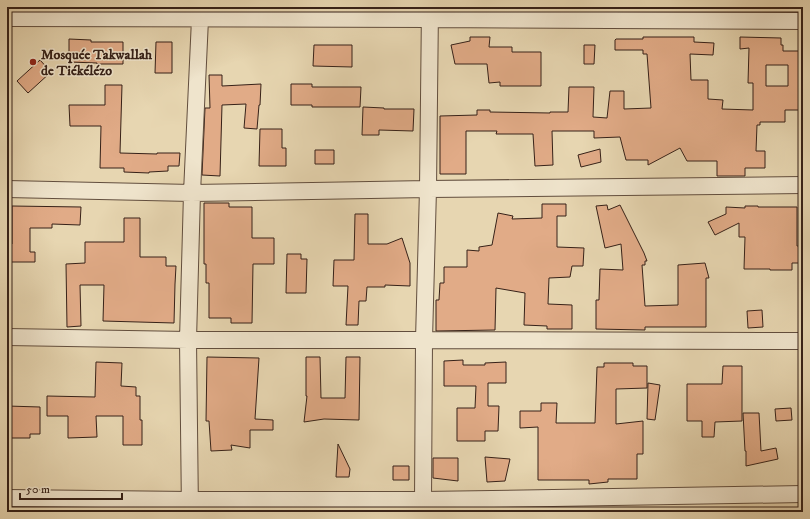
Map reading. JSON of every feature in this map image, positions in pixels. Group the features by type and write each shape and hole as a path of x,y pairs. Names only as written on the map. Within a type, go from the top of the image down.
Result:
{"street":[{"path":"424,500 424,340 428,189 430,13"},
{"path":"7,18 200,19 430,13 803,21"},
{"path":"190,506 188,340 192,193 200,19"},
{"path":"7,189 192,193 803,185"},
{"path":"7,337 188,340 803,341"},
{"path":"7,498 190,506 424,500 803,494"}],"building":[{"path":"470,37 490,37 489,47 512,47 512,52 541,52 541,86 500,86 500,82 489,83 487,64 455,64 451,45 470,41"},
{"path":"643,37 694,37 694,42 714,43 713,55 690,54 691,80 708,80 708,99 723,100 722,109 753,110 753,83 748,83 749,48 740,49 740,37 781,38 783,51 801,51 803,110 785,110 785,122 760,122 760,125 757,125 756,151 765,151 765,168 745,168 745,176 717,176 717,161 687,161 680,148 648,165 648,160 626,160 620,137 594,138 594,131 552,131 553,165 535,166 533,134 496,134 497,131 466,131 466,174 440,174 440,116 477,115 477,110 490,110 490,112 568,112 569,87 594,87 593,117 607,118 610,91 624,91 624,109 651,108 647,54 643,54 643,50 615,50 616,39 643,39","holes":["766,65 788,65 788,86 766,86"]},
{"path":"69,39 91,40 91,42 123,42 123,64 69,62"},
{"path":"156,42 172,42 172,73 155,73"},
{"path":"314,45 352,45 352,67 313,66"},
{"path":"584,45 595,45 594,64 584,64"},
{"path":"40,60 51,72 28,93 17,81"},
{"path":"209,75 222,75 222,86 261,84 257,129 244,128 246,104 222,105 220,176 202,175 205,108 210,108"},
{"path":"291,84 312,84 312,87 361,87 360,107 312,107 312,105 291,105"},
{"path":"105,85 122,85 120,153 180,153 179,166 168,166 168,171 149,173 124,172 124,168 100,168 101,126 70,126 69,105 105,105"},
{"path":"363,107 414,109 413,131 379,130 379,135 362,135"},
{"path":"260,129 282,129 282,148 286,148 286,166 259,166"},
{"path":"600,149 601,162 581,167 578,155"},
{"path":"315,150 334,150 334,164 315,164"},
{"path":"204,203 229,203 229,207 252,207 252,238 274,238 274,264 253,264 252,323 231,323 231,318 209,318 209,283 206,283 206,264 204,264"},
{"path":"542,204 566,204 566,216 557,216 557,247 584,248 583,266 572,266 570,277 549,278 548,304 572,305 572,329 547,329 547,326 524,325 525,293 496,288 495,330 436,331 436,300 439,300 440,283 444,283 444,267 467,267 467,250 479,251 479,247 492,245 498,213 513,216 512,219 542,218"},
{"path":"607,205 608,210 620,205 644,253 647,261 645,261 645,265 642,265 645,306 678,305 678,265 705,263 709,278 706,278 706,327 645,327 645,330 596,329 596,300 599,300 600,269 623,270 621,244 605,248 596,206"},
{"path":"12,206 81,207 80,225 52,224 52,228 30,228 30,252 35,252 35,262 7,262 7,243 12,244"},
{"path":"745,206 797,207 797,246 799,246 799,263 792,263 792,270 744,269 745,237 739,237 739,223 715,235 708,222 726,214 726,207 745,208"},
{"path":"355,214 368,214 368,244 387,244 402,238 410,263 410,286 385,285 385,287 367,287 366,301 359,301 358,325 346,325 348,286 333,286 334,260 354,260"},
{"path":"124,218 140,218 140,257 166,257 166,266 176,266 174,323 103,321 104,285 80,285 81,326 67,327 66,264 85,263 85,242 124,242"},
{"path":"287,254 301,254 301,259 307,259 306,293 286,293"},
{"path":"762,310 763,327 748,328 747,311"},
{"path":"207,357 259,358 255,419 273,420 273,430 250,430 250,448 231,445 232,450 211,451 209,421 206,421"},
{"path":"306,357 320,357 321,398 345,398 346,357 360,357 359,420 324,419 304,422 307,396"},
{"path":"463,360 463,365 485,365 485,363 506,362 506,383 488,383 488,406 499,406 498,431 485,431 485,441 457,441 457,408 475,408 476,386 444,386 444,361"},
{"path":"96,362 122,363 121,386 136,387 136,396 140,396 142,445 123,445 123,416 96,416 97,437 68,438 68,416 47,416 47,396 95,397"},
{"path":"604,363 633,363 633,366 647,366 647,388 616,389 616,424 643,421 643,454 637,454 637,479 608,479 608,482 589,484 589,480 538,480 538,427 520,428 520,411 541,411 541,403 557,403 556,423 595,423 597,367 604,367"},
{"path":"723,366 742,366 742,421 715,422 714,437 702,437 702,421 687,421 687,384 722,384"},
{"path":"648,383 660,385 655,420 647,419"},
{"path":"7,406 40,407 40,434 30,434 30,438 7,438"},
{"path":"791,408 792,420 776,421 775,409"},
{"path":"743,413 759,413 761,451 776,448 778,459 746,466"},
{"path":"338,444 350,469 349,477 336,477"},
{"path":"485,457 510,459 505,481 487,482"},
{"path":"433,458 458,458 458,481 433,478"},
{"path":"393,466 409,466 409,480 393,480"}],"place":[{"name":"Mosquée Takwallah de Tiékélézo","path":"33,62"}]}
